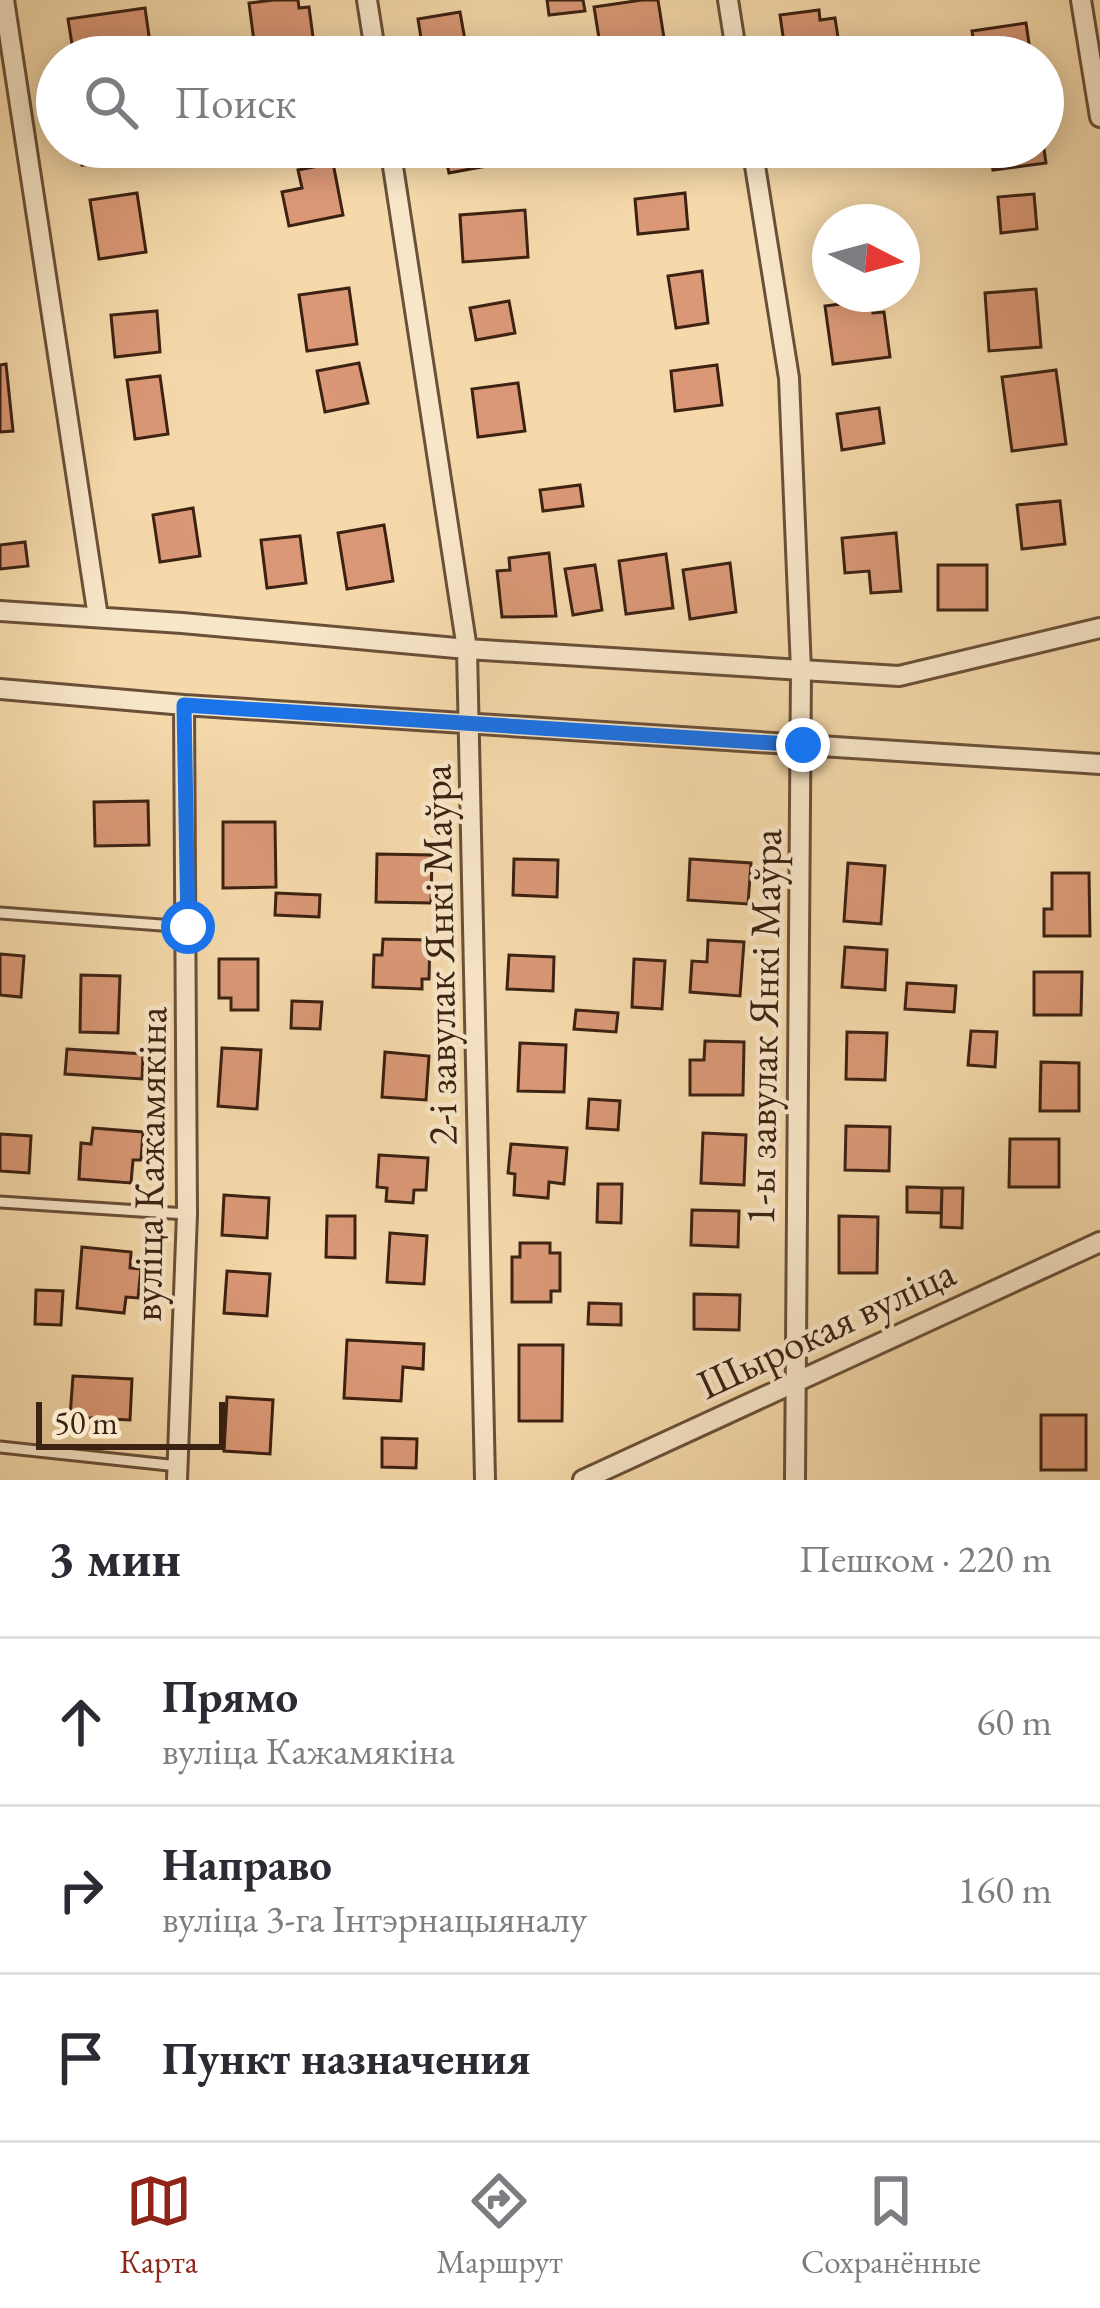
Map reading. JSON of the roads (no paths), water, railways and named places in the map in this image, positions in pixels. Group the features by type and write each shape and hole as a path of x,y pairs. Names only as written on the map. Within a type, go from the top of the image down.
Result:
{"street":[{"path":"4,0 98,617"},
{"path":"367,0 373,36"},
{"path":"728,0 734,36"},
{"path":"1081,0 1100,117"},
{"name":"2-і завулак Янкі Маўра","path":"393,168 467,650 485,1480"},
{"name":"1-ы завулак Янкі Маўра","path":"755,168 789,378 801,670 795,1480"},
{"path":"0,611 467,650 899,676 1100,628"},
{"path":"0,689 1100,764"},
{"name":"вуліца Кажамякіна","path":"177,1473 187,1214 184,705"},
{"name":"Шырокая вуліца","path":"583,1480 1100,1242"}],"lane":[{"path":"0,913 188,927"},
{"path":"0,1202 187,1214"},
{"path":"0,1447 177,1473"}]}
